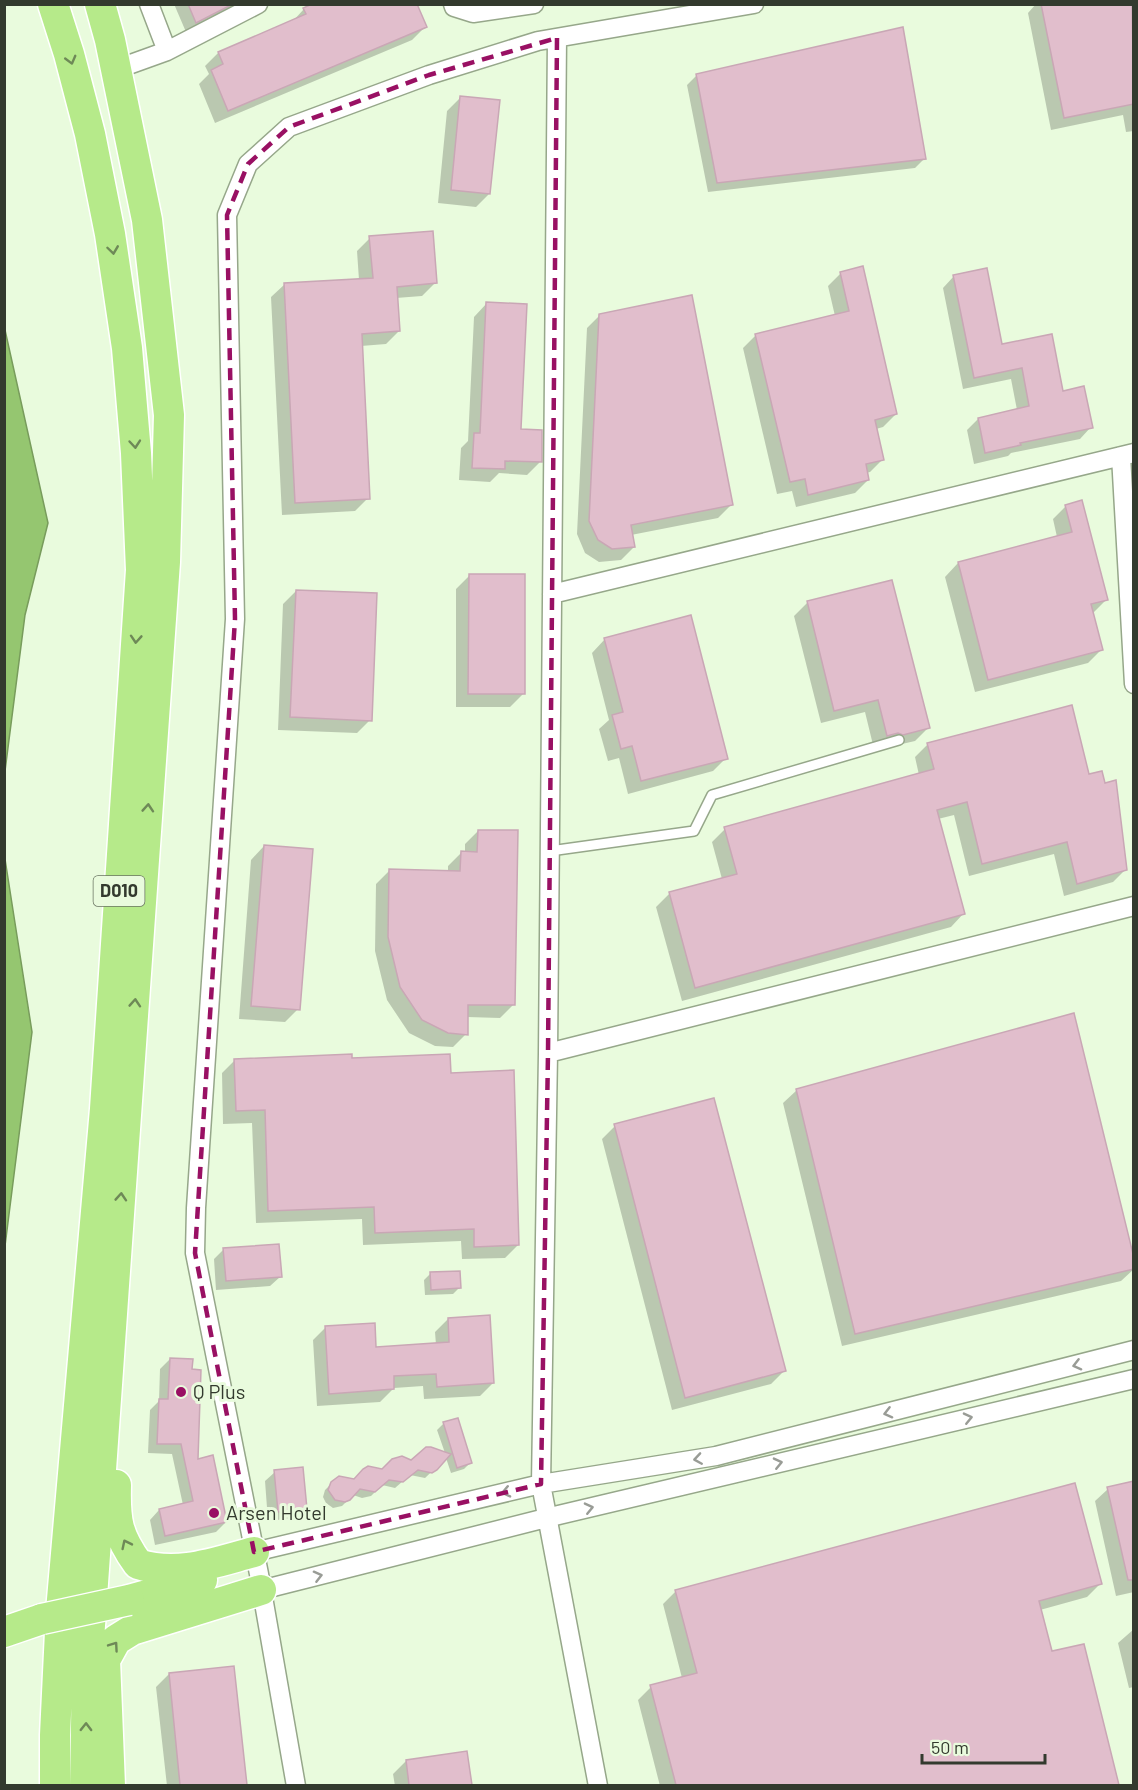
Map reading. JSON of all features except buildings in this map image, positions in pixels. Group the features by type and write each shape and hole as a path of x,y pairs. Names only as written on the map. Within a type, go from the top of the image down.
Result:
{"highway":[{"name":"D010","path":"52,4 78,88 110,234 127,348 141,570 105,1109 61,1611 55,1785"},
{"name":"D010","path":"86,1785 87,1668 165,562 169,415 147,220 117,69 100,4"},
{"path":"118,1238 125,1358 117,1462 116,1515 124,1545 138,1564 165,1570 194,1568 258,1570"},
{"path":"4,1632 129,1605 258,1570"},
{"path":"110,1785 105,1660 116,1640 132,1630 258,1570"},
{"path":"4,1642 42,1625"},
{"path":"47,1785 55,1735"}],"street":[{"path":"149,4 167,51"},
{"path":"117,69 167,51 258,4"},
{"path":"453,4 454,7 473,13 534,4"},
{"path":"296,1785 258,1570 195,1253 196,1208 235,619 227,215 248,164 289,127 429,75 538,41 754,4"},
{"path":"558,38 548,1053 541,1484 598,1785"},
{"path":"552,594 1127,455 1134,684"},
{"path":"548,1053 1134,906"},
{"path":"258,1570 541,1484 716,1456 1134,1350"},
{"path":"258,1570 546,1518 1134,1378"}],"lane":[{"path":"550,851 694,831 712,795 899,740"}],"highlighted area":[{"path":"557,38 548,1053 541,1484 254,1552 195,1253 235,619 227,215 248,164 289,127 429,75"}],"shaded area":[{"path":"5,330 48,523 25,615 5,771"},
{"path":"5,859 32,1032 5,1246"}],"place":[{"name":"Q Plus","path":"181,1392"},
{"name":"Arsen Hotel","path":"214,1513"}]}
